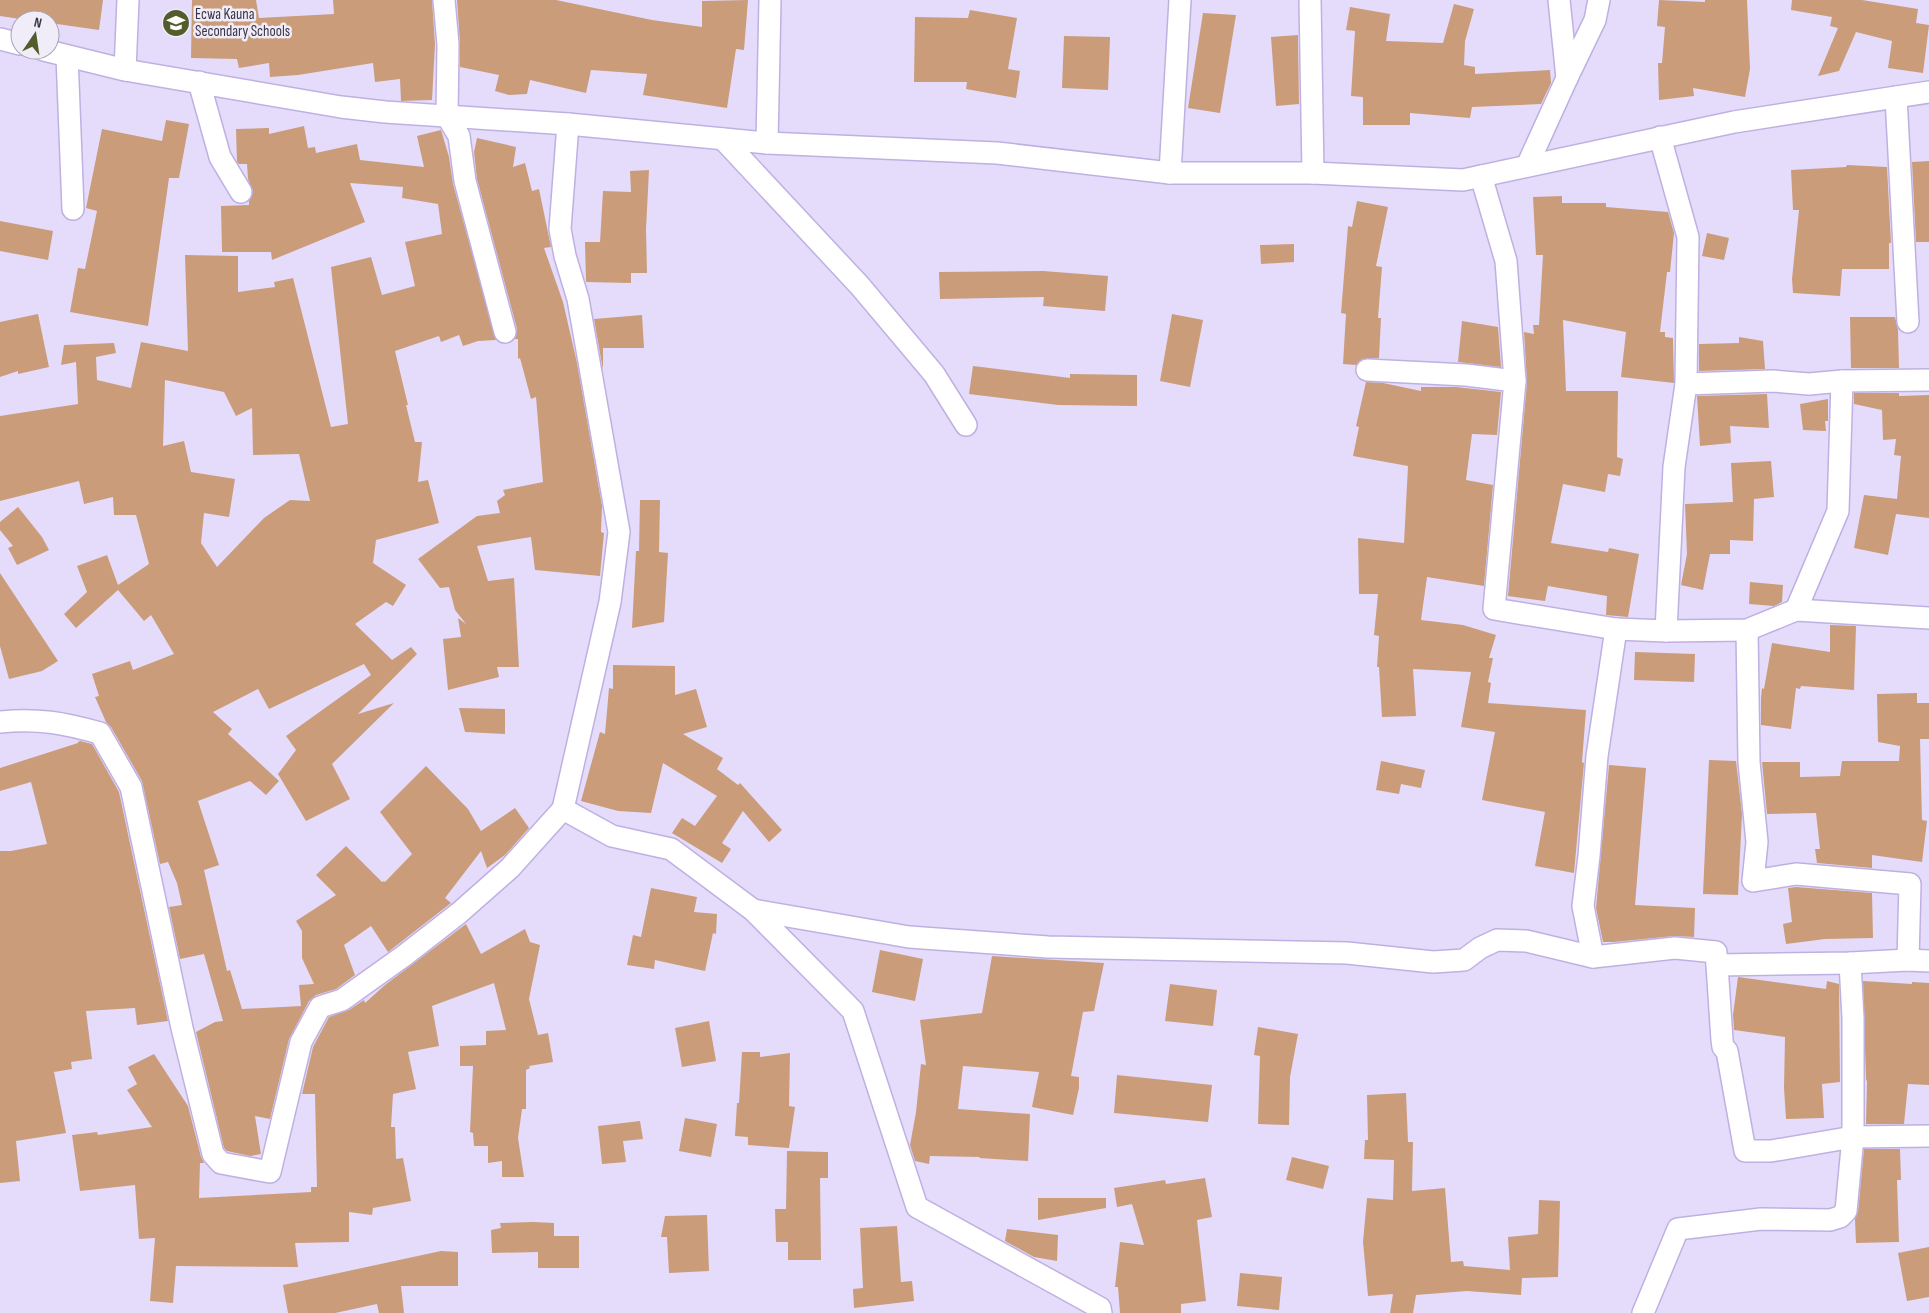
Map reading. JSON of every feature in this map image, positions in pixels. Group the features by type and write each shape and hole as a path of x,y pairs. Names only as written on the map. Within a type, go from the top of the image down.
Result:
{"street":[{"path":"125,70 128,0"},
{"path":"444,0 448,44 447,116 459,136 465,181 506,332"},
{"path":"767,144 770,0"},
{"path":"1170,173 1180,0"},
{"path":"1310,0 1313,173"},
{"path":"1559,0 1567,78"},
{"path":"1527,166 1595,20 1599,0"},
{"path":"60,54 125,70 341,107 568,124 767,144 997,152 1170,173 1313,173 1463,180 1734,122 1929,92"},
{"path":"67,56 73,209"},
{"path":"199,82 220,157 241,192"},
{"path":"1896,96 1908,322"},
{"path":"0,722 44,720 100,732 130,787 182,1028 213,1154 221,1163 270,1172 301,1042 320,1007 342,1000 459,913 510,868 562,809 610,602 619,532 578,299 565,256 560,229 568,124"},
{"path":"1660,137 1688,237 1686,384 1674,466 1666,631"},
{"path":"723,139 860,286 934,374 966,425"},
{"path":"1481,176 1506,261 1515,381 1494,608 1616,629 1666,631 1747,630 1796,610 1929,618"},
{"path":"1367,370 1466,375 1515,381"},
{"path":"1686,384 1774,381 1809,384 1929,380"},
{"path":"1796,610 1838,511 1842,382"},
{"path":"1593,957 1583,906 1597,756 1616,629"},
{"path":"1717,965 1919,960 1910,884 1796,874 1753,881 1757,842 1749,762 1747,630"},
{"path":"562,809 612,836 671,849 753,910 853,1011 916,1207 1100,1308 1101,1313"},
{"path":"753,910 909,937 1048,947 1347,953 1433,962 1464,960 1480,948 1497,940 1526,941 1593,957 1675,948 1716,952 1723,1047 1727,1051 1745,1151 1770,1151 1853,1137 1929,1136"},
{"path":"1643,1313 1678,1229 1761,1219 1830,1220 1840,1217 1846,1211 1853,1137 1853,1018 1850,963"}],"building":[{"path":"0,0 103,0 99,30 60,24 60,10 10,10 10,17 0,16"},
{"path":"192,0 256,0 259,18 334,14 333,0 432,0 435,44 432,100 401,101 400,79 375,82 373,63 298,75 270,77 269,63 239,68 237,59 191,58"},
{"path":"457,0 556,0 652,20 702,27 702,1 748,0 744,50 736,49 727,108 643,95 647,74 591,70 586,93 530,80 527,94 509,95 495,91 499,75 460,67"},
{"path":"1659,0 1705,2 1705,0 1747,0 1750,69 1745,97 1693,88 1694,96 1659,100 1658,63 1662,63 1665,27 1657,26"},
{"path":"1792,0 1862,0 1918,9 1916,23 1929,25 1923,73 1888,68 1892,41 1856,32 1839,71 1818,76 1838,28 1830,26 1832,17 1791,10"},
{"path":"1454,4 1474,9 1465,41 1464,65 1475,67 1475,74 1550,70 1551,83 1541,104 1472,107 1470,118 1410,113 1410,125 1363,125 1363,97 1351,96 1355,31 1346,30 1350,7 1390,14 1386,41 1443,43"},
{"path":"970,10 1017,18 1008,69 1020,71 1016,98 966,89 967,82 914,82 915,17 968,18"},
{"path":"1203,13 1236,15 1220,113 1188,108"},
{"path":"1298,35 1299,104 1276,106 1271,37"},
{"path":"1064,36 1110,37 1108,90 1062,88"},
{"path":"166,120 189,124 179,178 169,178 148,326 70,312 78,268 85,269 97,211 86,208 102,129 162,141"},
{"path":"304,126 308,148 315,147 316,153 357,144 360,160 424,167 417,136 441,130 449,157 453,184 496,340 478,341 463,346 459,335 441,342 439,336 395,351 415,442 422,442 418,482 428,480 439,523 376,540 373,563 406,585 393,606 386,602 355,624 392,660 411,647 417,654 358,714 394,703 332,764 350,799 306,821 278,774 296,750 286,736 371,675 364,664 269,709 258,689 213,712 232,729 228,734 279,781 266,795 250,781 198,801 219,865 204,870 227,971 230,970 242,1009 301,1006 299,985 314,984 302,958 302,931 296,921 336,895 316,875 346,846 382,882 385,882 412,854 380,812 426,766 468,809 481,831 515,808 529,828 505,855 487,868 481,851 445,898 451,903 388,952 371,926 344,945 355,975 336,989 316,995 309,1001 289,1039 270,1119 255,1116 261,1154 250,1156 227,1151 224,1148 196,1032 215,1022 223,1021 204,954 180,959 169,907 182,905 177,883 168,862 160,864 142,781 111,727 106,722 95,697 99,696 92,674 130,661 133,670 174,654 151,615 144,621 118,590 76,628 64,614 87,592 77,566 107,555 118,585 149,564 136,515 114,515 113,497 84,504 79,481 0,501 0,416 78,404 76,362 61,365 64,345 114,343 116,353 96,357 97,380 131,388 141,342 188,351 185,255 238,256 238,292 275,287 274,282 293,278 331,427 348,424 331,267 371,257 382,295 415,286 405,242 442,234 438,204 402,198 403,187 350,183 365,222 272,260 271,252 222,252 221,206 249,205 253,192 248,179 247,164 239,164 237,162 236,129 269,128 269,134","holes":["165,380 224,392 236,416 252,408 253,455 299,454 310,501 290,500 264,518 217,567 201,543 204,513 229,517 235,479 191,472 184,441 163,446"]},
{"path":"477,138 516,147 513,167 525,163 532,191 539,189 551,247 544,248 563,302 577,363 602,506 601,532 604,533 600,576 535,570 531,537 477,546 488,581 514,578 519,667 497,667 499,677 448,690 443,639 461,637 458,618 466,624 455,610 449,587 440,588 418,559 477,516 500,513 497,501 505,495 503,490 543,482 536,397 531,399 520,358 518,359 518,339 515,339 517,329 477,179 474,152"},
{"path":"1929,161 1929,242 1916,242 1912,162"},
{"path":"1847,165 1887,167 1891,243 1889,243 1889,269 1842,269 1840,296 1793,293 1792,279 1799,210 1793,210 1791,170 1846,167"},
{"path":"649,170 646,229 647,273 631,273 631,283 586,282 585,242 600,242 603,191 631,192 630,171"},
{"path":"1562,196 1562,203 1606,203 1606,207 1668,212 1674,233 1670,272 1667,272 1660,332 1665,332 1665,337 1673,338 1674,383 1621,377 1626,332 1563,320 1566,391 1618,391 1617,457 1623,459 1620,476 1608,474 1605,492 1563,484 1551,543 1608,552 1609,548 1639,554 1628,617 1606,615 1607,596 1548,586 1545,601 1508,596 1527,382 1524,332 1534,334 1533,325 1539,325 1543,255 1536,255 1533,197"},
{"path":"1357,201 1388,207 1376,266 1382,267 1378,318 1381,318 1379,358 1362,359 1356,365 1343,364 1346,314 1341,313 1348,226 1352,227"},
{"path":"0,221 53,231 48,260 0,251"},
{"path":"1707,233 1729,238 1724,260 1702,256"},
{"path":"1294,244 1294,262 1261,264 1260,245"},
{"path":"1043,271 1108,276 1105,311 1043,306 1044,297 940,299 939,272"},
{"path":"38,314 49,367 18,374 18,371 0,377 0,322"},
{"path":"1172,314 1203,320 1190,387 1160,381"},
{"path":"642,315 644,348 603,348 603,370 594,319"},
{"path":"1850,317 1895,317 1898,330 1899,368 1851,368"},
{"path":"1462,321 1498,327 1501,367 1458,362"},
{"path":"1739,337 1763,341 1765,369 1699,371 1699,344 1739,343"},
{"path":"973,366 1070,378 1070,374 1137,375 1137,406 1058,405 969,394"},
{"path":"1366,382 1383,383 1421,391 1421,387 1456,387 1501,392 1497,435 1472,434 1466,480 1493,485 1484,586 1427,577 1421,620 1463,625 1496,635 1489,658 1493,658 1488,682 1491,683 1488,703 1586,710 1582,762 1584,763 1574,873 1535,866 1545,812 1482,800 1495,732 1461,727 1471,672 1413,669 1416,716 1382,717 1379,667 1377,667 1379,636 1374,635 1378,594 1359,594 1358,538 1404,543 1408,466 1353,456 1359,427 1356,426"},
{"path":"1854,393 1899,393 1899,396 1929,395 1929,518 1896,514 1888,555 1854,548 1864,495 1897,499 1901,456 1894,455 1896,439 1883,440 1882,410 1854,404"},
{"path":"1767,394 1769,428 1730,426 1731,443 1700,446 1697,396"},
{"path":"1828,399 1828,421 1825,421 1826,431 1803,430 1800,404"},
{"path":"1771,461 1774,497 1754,499 1753,541 1730,540 1730,554 1710,554 1703,590 1681,585 1687,554 1685,504 1733,502 1731,463"},
{"path":"640,500 660,500 659,552 668,553 664,622 632,628 636,551 639,551"},
{"path":"18,507 42,537 49,550 17,565 8,548 13,546 0,530 0,522"},
{"path":"0,573 58,661 42,671 9,679 0,646"},
{"path":"1750,582 1783,585 1782,602 1774,606 1749,604"},
{"path":"1830,625 1856,626 1854,690 1801,686 1800,689 1796,688 1791,729 1761,725 1762,688 1764,689 1772,643 1830,652"},
{"path":"1635,652 1695,654 1694,682 1634,680"},
{"path":"613,665 675,666 675,695 696,689 707,727 683,734 723,758 717,769 738,785 740,783 782,830 769,842 743,811 722,843 731,849 722,863 672,833 682,818 695,826 717,796 663,763 651,813 618,811 581,801 600,732 605,734 609,688 613,689"},
{"path":"1917,693 1917,703 1929,703 1929,739 1920,739 1922,820 1927,821 1922,862 1872,855 1872,868 1817,863 1815,849 1820,849 1816,813 1767,814 1762,762 1800,762 1800,777 1840,776 1842,761 1899,761 1900,746 1878,742 1877,694"},
{"path":"459,708 505,709 505,734 465,732"},
{"path":"80,741 92,744 119,792 168,1021 137,1025 135,1008 86,1011 92,1059 71,1062 72,1069 54,1072 66,1133 16,1141 20,1181 0,1183 0,851 11,851 47,844 31,782 0,791 0,768"},
{"path":"1709,760 1736,761 1742,814 1738,895 1703,894"},
{"path":"1381,761 1425,770 1421,788 1401,784 1399,794 1376,790"},
{"path":"1609,765 1646,768 1635,905 1695,908 1694,937 1674,936 1603,942 1596,908"},
{"path":"651,888 697,897 694,912 717,914 716,934 713,933 705,971 655,960 654,969 627,965 633,935 641,937"},
{"path":"1788,888 1872,893 1873,938 1825,939 1786,944 1783,924 1792,922"},
{"path":"466,924 481,954 525,929 530,942 540,945 529,999 538,1035 548,1033 553,1062 529,1066 530,1068 526,1070 526,1109 522,1109 518,1138 524,1177 502,1177 502,1161 488,1163 488,1146 474,1146 473,1133 470,1132 473,1066 460,1066 460,1046 486,1045 486,1031 506,1030 494,983 432,1006 439,1046 408,1052 416,1089 393,1094 391,1127 395,1127 396,1159 403,1158 411,1201 373,1208 372,1215 349,1212 349,1242 295,1243 298,1267 176,1266 173,1303 150,1301 155,1238 139,1239 135,1185 80,1191 72,1135 97,1132 98,1135 152,1127 127,1090 137,1084 128,1067 154,1054 188,1106 204,1163 200,1163 199,1198 311,1192 311,1187 317,1187 315,1094 302,1094 313,1047 329,1017 349,1010 364,1000 365,1003 385,985"},
{"path":"880,950 923,959 915,1001 872,992"},
{"path":"992,956 1104,963 1094,1011 1083,1012 1071,1076 1079,1077 1079,1088 1073,1115 1032,1107 1039,1072 963,1066 958,1109 1030,1114 1028,1161 980,1157 930,1156 929,1164 915,1161 910,1145 916,1112 921,1064 926,1065 920,1020 982,1013"},
{"path":"1738,977 1826,989 1827,981 1839,984 1840,1082 1822,1084 1824,1118 1786,1119 1784,1088 1785,1037 1734,1030 1733,1015"},
{"path":"1863,981 1912,984 1912,982 1929,983 1929,1085 1908,1084 1904,1124 1866,1124 1867,1080"},
{"path":"1170,984 1217,990 1213,1026 1165,1021"},
{"path":"709,1021 716,1061 682,1067 675,1028"},
{"path":"1258,1027 1298,1034 1290,1077 1289,1125 1258,1124 1260,1056 1254,1055"},
{"path":"742,1052 760,1052 760,1057 790,1053 789,1106 795,1107 789,1148 748,1145 748,1137 735,1136"},
{"path":"1117,1075 1212,1085 1208,1122 1114,1113"},
{"path":"1406,1093 1408,1142 1413,1142 1412,1191 1445,1188 1451,1262 1463,1261 1464,1266 1510,1270 1508,1237 1538,1234 1539,1200 1560,1201 1558,1277 1522,1278 1521,1295 1467,1291 1416,1295 1413,1313 1390,1313 1393,1294 1368,1296 1363,1242 1367,1198 1393,1200 1394,1160 1364,1159 1365,1140 1368,1140 1367,1095"},
{"path":"685,1118 717,1124 711,1157 679,1151"},
{"path":"640,1121 643,1139 623,1141 626,1162 602,1164 598,1126"},
{"path":"1864,1149 1900,1149 1901,1180 1897,1180 1899,1242 1856,1243 1855,1219 1858,1212"},
{"path":"787,1151 828,1152 828,1178 820,1178 821,1260 788,1260 788,1242 776,1242 775,1209 786,1209"},
{"path":"1292,1157 1329,1166 1323,1189 1286,1180"},
{"path":"1205,1178 1212,1217 1197,1220 1206,1301 1181,1304 1181,1313 1120,1313 1118,1287 1115,1287 1120,1242 1144,1245 1132,1204 1117,1207 1114,1188 1165,1180 1166,1184"},
{"path":"1038,1198 1106,1198 1106,1208 1038,1220"},
{"path":"707,1215 709,1271 669,1273 667,1237 661,1237 665,1216"},
{"path":"500,1223 554,1223 554,1236 579,1236 579,1268 538,1268 538,1252 492,1253 491,1230 501,1228"},
{"path":"897,1226 901,1282 912,1281 914,1301 854,1308 853,1289 863,1288 860,1228"},
{"path":"1007,1229 1058,1235 1057,1261 1034,1257 1005,1241"},
{"path":"1929,1247 1929,1297 1907,1301 1898,1253"},
{"path":"441,1251 458,1252 458,1286 401,1286 404,1313 379,1313 377,1304 335,1313 288,1313 283,1285"},
{"path":"1240,1273 1282,1277 1279,1310 1237,1306"}],"place":[{"name":"Ecwa Kauna Secondary Schools","path":"176,23"}]}
